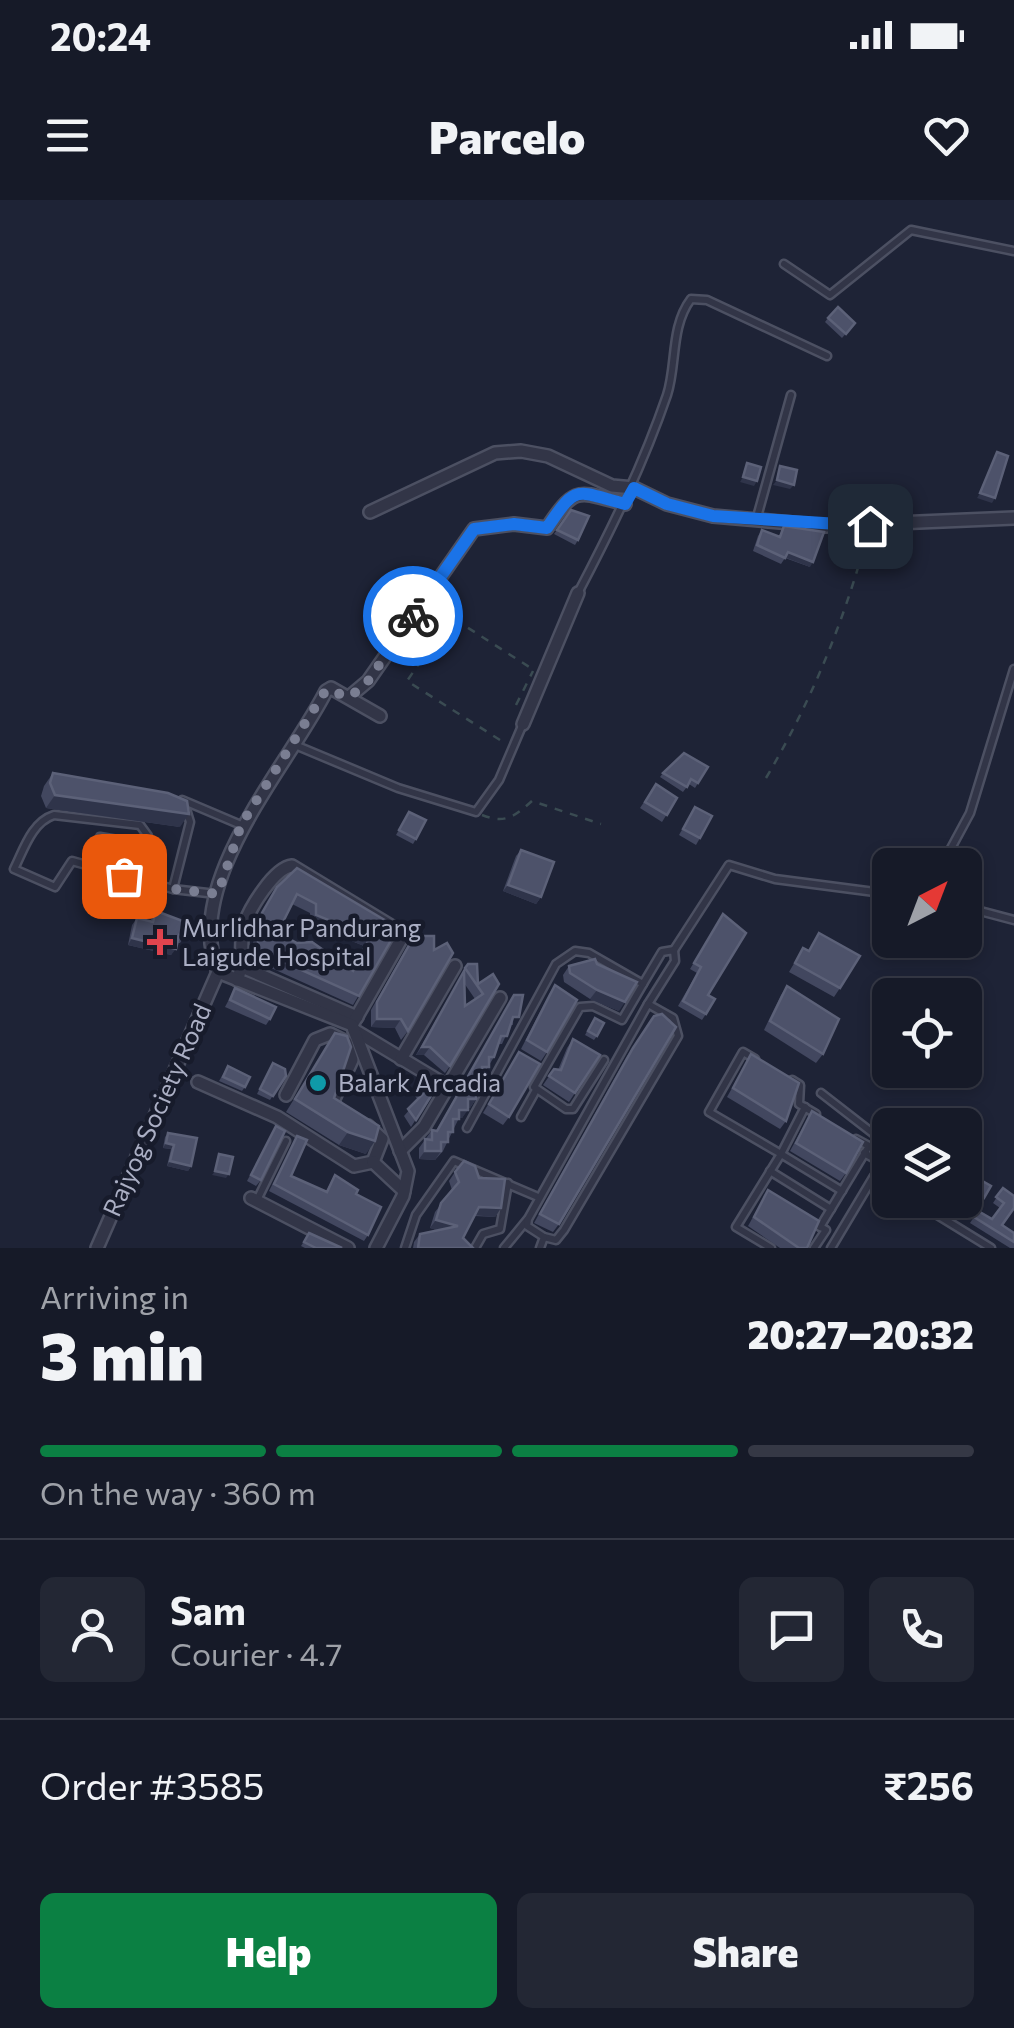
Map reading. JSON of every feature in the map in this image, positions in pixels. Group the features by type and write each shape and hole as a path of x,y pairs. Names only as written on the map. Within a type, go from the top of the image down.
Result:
{"street":[{"path":"370,512 495,453 548,456 612,486 634,488 689,510 825,526 1014,518"},
{"path":"350,697 368,681 474,529 514,524 547,528 569,496 580,492 625,504"},
{"path":"524,724 538,673 578,592"},
{"path":"380,716 350,697 326,690 241,825 218,894 212,958 218,972 240,974 354,1024 401,1059 449,1087"},
{"path":"240,974 244,925 279,870 292,866 404,934 354,1024 408,1171 404,1191 376,1248"},
{"path":"401,1059 455,966"},
{"name":"Rajyog Society Road","path":"97,1248 218,972"},
{"path":"400,1152 424,1127 500,998"},
{"path":"286,1095 315,1040 330,1034 340,1038 350,1049 352,1060 333,1106 381,1134 374,1162"},
{"path":"198,1082 277,1117 354,1166 374,1162"},
{"path":"374,1162 404,1191"},
{"path":"254,1200 348,1248"}],"lane":[{"path":"784,264 830,294 907,231 1014,251"},
{"path":"578,592 634,488 669,390 672,353 691,299 707,300 827,356"},
{"path":"757,517 792,395"},
{"path":"951,848 970,813 1014,668"},
{"path":"294,744 398,788 476,812 499,780 524,724"},
{"path":"173,889 190,822 187,810 170,797 241,825"},
{"path":"89,864 100,838 146,845 148,836 140,825 54,815 43,819 33,832 14,869 55,887 72,860 173,889 218,894"},
{"path":"504,1248 528,1219 675,962 674,950 729,865 775,879 872,892"},
{"path":"982,912 1014,920"},
{"path":"521,1116 536,1090 536,1080 580,1007 593,1006 622,1020 662,952 674,950"},
{"path":"466,1128 556,964 568,953 588,953 644,984"},
{"path":"528,1219 528,1226 544,1238 560,1237 678,1036 680,1030 673,1018 648,1004"},
{"path":"509,1050 526,1060"},
{"path":"771,1068 743,1052 709,1112 842,1191"},
{"path":"536,1090 566,1110 573,1109 604,1060"},
{"path":"786,1076 800,1085 799,1104 821,1117"},
{"path":"821,1093 879,1138 875,1159 864,1153"},
{"path":"277,1117 286,1095"},
{"path":"771,1248 736,1226 782,1154 805,1108"},
{"path":"820,1227 868,1146 853,1136"},
{"path":"254,1200 286,1140"},
{"path":"404,1248 416,1215 454,1161 538,1197"},
{"path":"770,1171 831,1209"},
{"path":"830,1248 872,1179"},
{"path":"475,1248 483,1234 500,1229 508,1183"},
{"path":"760,1190 775,1199"},
{"path":"805,1218 826,1230 814,1248"},
{"path":"942,1218 991,1248"},
{"path":"540,1248 544,1238"}],"path":[{"path":"766,778 792,734 846,613 870,526"},
{"path":"500,740 407,681 450,617 538,673 516,705"},
{"path":"476,812 496,821 511,819 532,802 602,824"}],"building":[{"path":"838,307 855,323 846,334 828,318"},
{"path":"997,452 1008,456 995,498 980,493"},
{"path":"747,463 761,467 757,481 743,477"},
{"path":"780,466 797,470 794,485 777,480"},
{"path":"571,510 589,516 578,540 557,530"},
{"path":"784,526 824,532 813,562 788,552 785,558 757,545 762,530 780,537"},
{"path":"684,753 708,767 698,783 691,779 687,787 663,773"},
{"path":"53,773 168,793 187,801 189,814 55,795 50,783"},
{"path":"656,784 677,798 667,815 645,802"},
{"path":"695,807 712,816 700,838 683,829"},
{"path":"409,812 426,820 416,839 399,830"},
{"path":"521,850 554,862 541,897 508,885"},
{"path":"297,868 398,928 359,996 257,950 262,913 277,887","holes":["297,894 316,904 316,915 370,937 353,971 312,942 297,943 284,936 280,928"]},
{"path":"156,911 188,923 184,937 179,935 176,949 132,938 137,918 153,922"},
{"path":"723,914 746,933 708,995 715,999 706,1014 683,1001 701,967 694,963"},
{"path":"819,933 860,956 840,988 795,963 803,948 809,951"},
{"path":"418,936 434,936 434,950 447,943 453,953 408,1031 401,1019 377,1019 377,1002"},
{"path":"595,959 597,964 637,982 625,1002 570,973 569,966"},
{"path":"477,964 478,984 493,974 499,984 450,1066 430,1047 422,1047 464,971 465,1006 483,994 465,968"},
{"path":"555,985 577,1000 547,1052 527,1040"},
{"path":"787,986 839,1019 823,1054 770,1021"},
{"path":"235,988 276,1007 270,1019 230,1000"},
{"path":"514,995 523,995 519,1017 513,1017 507,1036 501,1036 494,1057 489,1057 489,1067 482,1067 482,1077 477,1077 476,1099 468,1099 468,1110 459,1110 459,1119 453,1119 453,1132 448,1132 448,1142 441,1142 441,1151 425,1151 425,1139 432,1140 432,1130 437,1131"},
{"path":"662,1014 676,1027 559,1224 540,1214 633,1048 654,1016"},
{"path":"595,1018 604,1023 597,1036 588,1031"},
{"path":"335,1033 347,1036 351,1047 334,1098 379,1126 375,1141 348,1132 295,1099"},
{"path":"573,1039 600,1055 575,1093 549,1076 554,1069 561,1070"},
{"path":"519,1052 540,1064 509,1117 489,1104"},
{"path":"751,1054 799,1083 786,1121 733,1088"},
{"path":"273,1063 285,1069 286,1076 273,1096 260,1089"},
{"path":"228,1066 250,1077 245,1087 223,1077"},
{"path":"432,1078 439,1083 416,1120 408,1109 423,1094 419,1089"},
{"path":"812,1111 863,1142 846,1173 796,1143"},
{"path":"276,1126 285,1131 261,1180 251,1175"},
{"path":"168,1133 197,1138 191,1166 170,1161 174,1145 166,1143"},
{"path":"297,1136 307,1140 291,1176 327,1192 335,1175 358,1190 356,1194 381,1207 368,1235 274,1184"},
{"path":"219,1154 233,1157 229,1174 215,1171"},
{"path":"464,1161 475,1166 479,1178 505,1179 501,1208 479,1207 463,1238 473,1248 418,1248 420,1234 458,1226 436,1220 441,1203 459,1182 455,1172"},
{"path":"982,1181 991,1186 982,1197"},
{"path":"1003,1188 1014,1196 1014,1208 1002,1225 1014,1233 1014,1242 976,1218 982,1218 982,1213 992,1219 1004,1203 996,1197"},
{"path":"768,1190 819,1221 807,1248 799,1248 754,1217"},
{"path":"309,1233 342,1248 316,1248 304,1242"}],"way so far":[{"path":"124,876 173,889 218,894 241,825 326,690 331,688 350,697 368,681 413,616"}],"place":[{"name":"Murlidhar Pandurang Laigude Hospital","path":"160,942"},
{"name":"Balark Arcadia","path":"318,1083"}],"route":[{"path":"413,616 474,529 514,524 547,528 569,496 580,492 625,504 634,488 667,504 713,516 870,526"}]}
